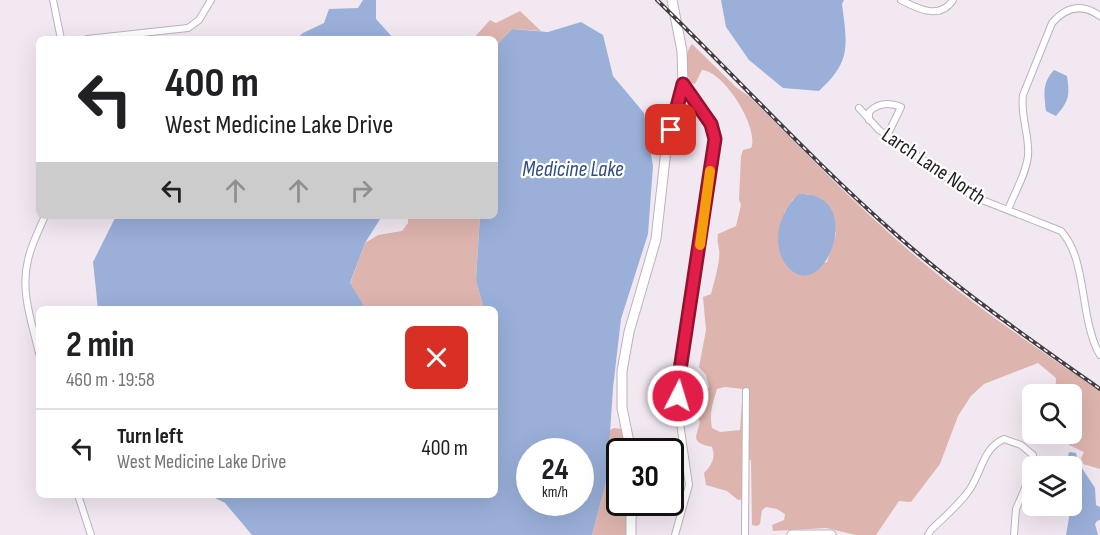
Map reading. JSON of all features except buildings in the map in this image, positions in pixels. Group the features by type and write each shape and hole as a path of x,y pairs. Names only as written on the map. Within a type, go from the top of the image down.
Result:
{"street":[{"path":"53,0 60,36"},
{"path":"123,36 172,32 188,28 199,20 211,0"},
{"path":"628,438 622,408 622,371 629,332 656,239 666,150 683,84 682,51 672,0"},
{"path":"901,0 931,12 945,9 953,0"},
{"path":"1008,210 1026,166 1028,155 1022,105 1023,95 1052,23 1060,13 1072,8 1083,8 1100,16"},
{"path":"675,535 689,485 678,410 678,383 715,139 711,124 683,84"},
{"path":"869,120 869,112 880,104 901,106 887,136"},
{"name":"Larch Lane North","path":"859,108 887,136 972,196 1054,228 1067,238 1074,254 1091,337 1100,356"},
{"path":"36,341 27,304 25,277 28,258 44,219"},
{"path":"745,535 746,391"},
{"path":"928,535 971,487 988,450 1004,439 1021,445 1033,456"},
{"path":"1014,535 1016,508 1022,494"},
{"path":"79,498 91,535"},
{"path":"632,533 633,516"},
{"path":"792,535 831,535"}],"shaded area":[{"path":"520,11 541,31 512,29 498,44 498,36 476,36 490,20 496,23"},
{"path":"692,44 737,88 750,97 858,204 926,265 990,315 1100,391 1100,469 1083,464 1084,452 1069,445 1082,444 1082,384 1056,384 1056,378 1038,363 984,384 971,396 958,416 940,464 911,502 899,501 876,535 856,535 826,528 773,531 772,525 784,520 785,514 777,509 766,507 762,510 760,524 752,525 751,460 744,460 744,499 738,500 727,491 706,485 704,473 712,461 714,454 712,447 697,441 700,422 696,416 683,413 682,403 691,392 704,393 709,387 706,375 699,367 706,330 703,297 711,294 717,271 718,234 736,226 741,205 739,199 741,156 743,150 751,148 752,139 750,128 738,102 720,80 702,70 695,84 691,83 686,63","holes":["807,194 822,199 836,233 827,262 795,273 783,259 784,213 793,199","725,387 743,389 740,430 720,432 712,428 711,413 717,389"]},
{"path":"408,219 480,219 476,280 483,306 364,306 350,284 365,243 378,235 402,231"},
{"path":"621,429 625,438 610,438 610,430"},
{"path":"606,482 606,516 628,516 627,535 592,535"}],"water":[{"path":"363,0 376,0 376,19 391,36 300,36 324,23 329,9 358,8"},
{"path":"721,0 844,0 842,4 846,42 845,52 837,71 819,91 783,88 749,60 726,27"},
{"name":"Medicine Lake","path":"581,22 603,35 613,76 644,113 653,166 648,234 621,319 610,438 606,438 606,482 592,535 252,535 225,503 215,498 498,498 498,306 483,306 476,280 480,219 498,219 498,44 512,29 548,32"},
{"path":"1054,70 1067,76 1068,89 1068,98 1056,116 1046,111 1044,94 1047,80"},
{"path":"799,194 819,198 831,209 835,225 834,242 827,258 817,270 805,276 792,271 785,263 778,242 781,221 792,201"},
{"path":"114,219 380,219 365,243 350,283 364,306 98,306 93,262"},
{"path":"1076,453 1077,456 1069,456 1068,454"},
{"path":"1082,468 1095,488 1096,505 1100,507 1100,520 1095,524 1098,535 1066,535 1069,516 1082,516"}],"railway":[{"path":"657,0 868,210 973,297 1100,389"}],"slow traffic":[{"path":"700,245 710,171"}],"route":[{"path":"671,130 683,84 714,129 715,139 678,383 678,396"}]}
